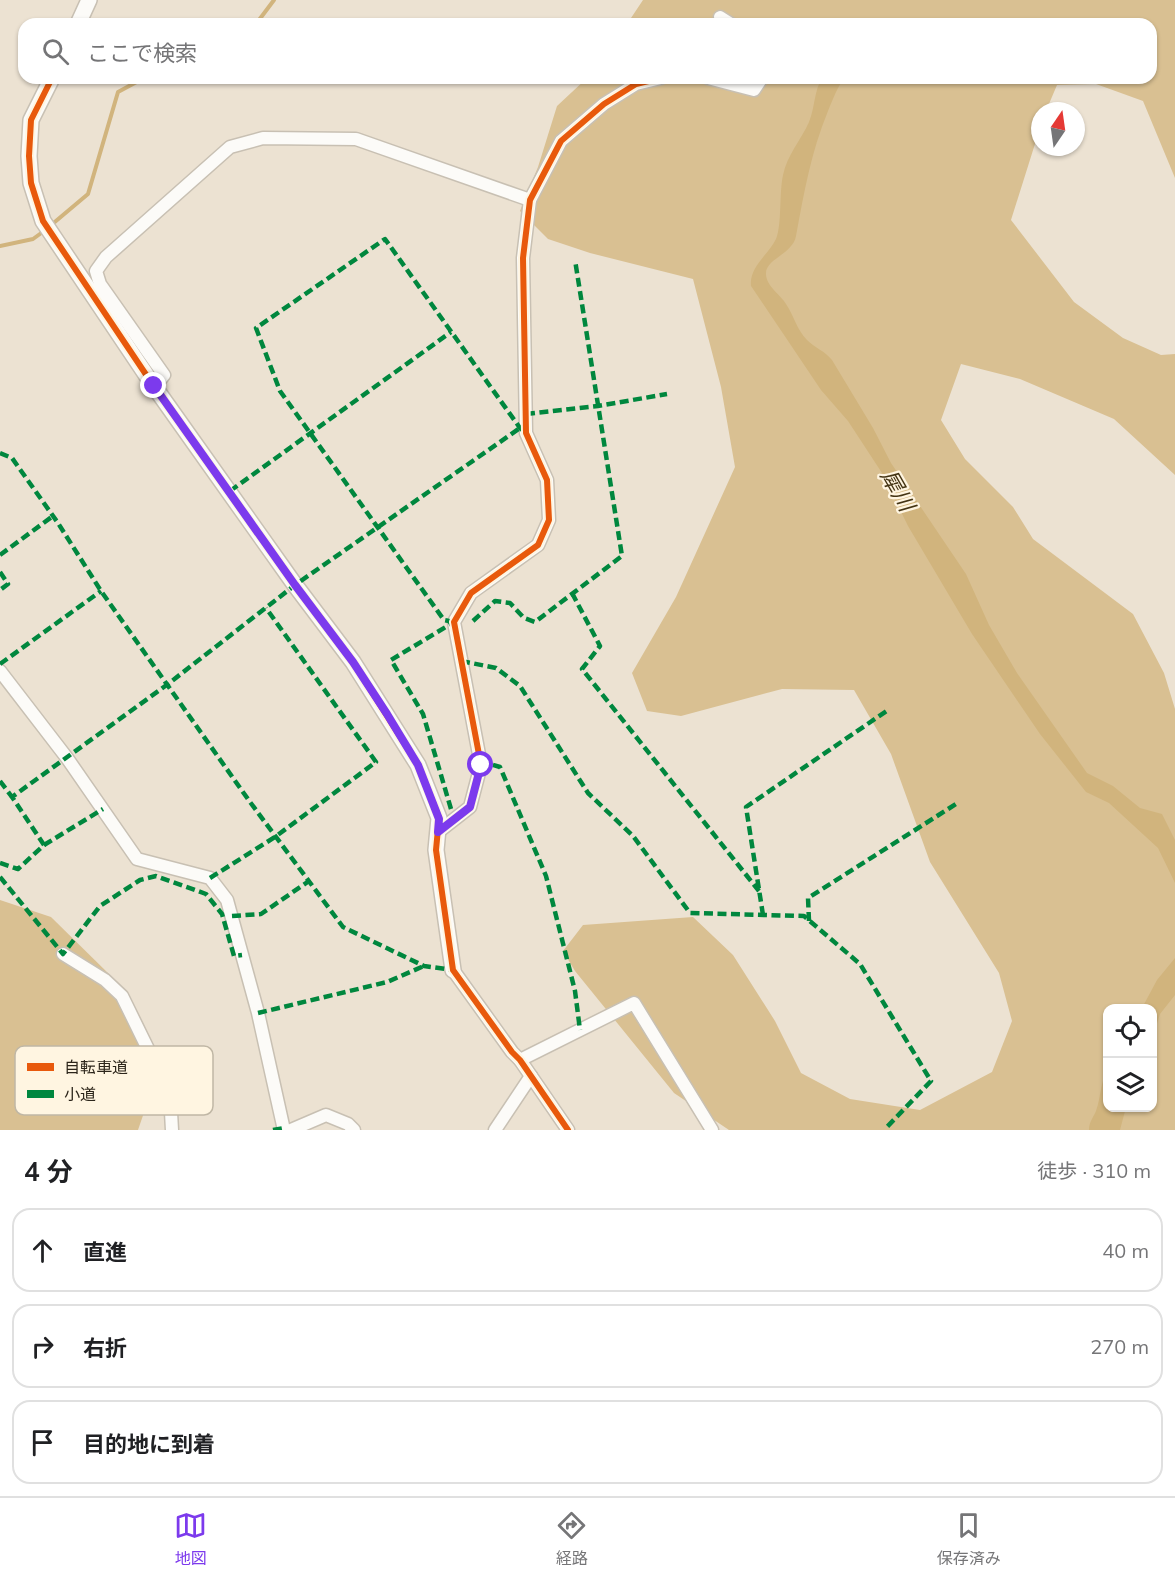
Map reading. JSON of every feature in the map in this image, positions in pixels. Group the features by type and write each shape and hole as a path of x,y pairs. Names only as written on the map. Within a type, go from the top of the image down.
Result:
{"street":[{"path":"81,18 89,0"},
{"path":"49,84 31,120 29,156 31,183 43,221 153,384 295,585 353,662 418,765 439,819 436,850 453,970 520,1060 568,1130"},
{"path":"438,832 470,807 481,765 454,622 471,594 538,545 549,520 547,480 526,433 523,258 530,200 561,141 604,104 636,84"},
{"path":"730,84 753,90 758,84"},
{"path":"153,384 164,375 100,284 96,271 106,257 230,147 263,138 356,139 530,200"},
{"path":"0,671 67,758 137,859 210,878 227,900 258,1014 284,1130"},
{"path":"63,954 105,980 122,996 146,1046"},
{"path":"520,1060 634,1003 712,1130"},
{"path":"495,1130 531,1076"},
{"path":"171,1115 172,1130"},
{"path":"291,1130 326,1115 348,1124 354,1130"}],"shaded area":[{"path":"643,0 1175,0 1175,178 1143,101 1096,84 1157,84 1157,18 631,18"},
{"path":"581,84 1096,84 1057,85 1050,102 1031,102 1031,156 1011,220 1074,302 1123,338 1161,355 1175,354 1175,475 1114,419 1020,379 961,364 941,420 965,459 1013,507 1033,539 1133,614 1164,673 1175,709 1175,1130 729,1130 674,1093 575,971 563,951 583,925 693,917 733,955 775,1021 801,1073 850,1099 920,1110 992,1072 1012,1021 999,973 930,862 891,754 854,690 782,689 681,716 647,711 632,673 676,597 735,467 721,387 693,279 590,253 548,239 520,211 538,167 557,106"},
{"path":"0,900 51,917 113,978 154,1046 15,1046 15,1115 143,1115 138,1130 0,1130"}],"water":[{"name":"犀川","path":"819,84 840,84 817,142 794,242 770,264 766,274 768,282 786,304 804,336 832,360 891,463 966,574 989,625 1017,673 1087,773 1113,786 1140,808 1162,814 1175,840 1175,883 1158,848 1109,803 1086,792 1040,734 972,634 908,526 882,473 848,421 821,390 751,286 756,267 776,239 785,168 809,122"},
{"path":"1175,958 1175,995 1160,1014 1157,1023 1157,1004 1144,1004 1157,980"},
{"path":"1103,1081 1103,1112 1125,1112 1120,1130 1089,1130 1090,1122 1098,1106"}],"waterway":[{"path":"260,18 274,0"},
{"path":"50,226 88,194 118,92 133,84"},
{"path":"0,246 33,239 44,231"}],"marked path":[{"path":"454,622 444,620 280,391 256,328 385,239 520,428 526,433"},
{"path":"473,621 495,601 510,603 524,618 535,622 622,556 575,260"},
{"path":"230,491 451,332"},
{"path":"526,414 598,406 667,394"},
{"path":"0,863 18,869 44,845 12,797 168,684 295,585 520,428"},
{"path":"0,453 12,458 58,523 101,591 250,802 343,927 424,966 453,970"},
{"path":"0,555 53,516"},
{"path":"0,572 8,584 0,590"},
{"path":"0,664 101,591"},
{"path":"572,593 600,646 582,669 759,891"},
{"path":"210,878 275,837 376,762 266,608"},
{"path":"451,809 423,714 391,660 454,622"},
{"path":"461,661 496,668 520,686 588,793 633,836 690,913 804,916 860,964 931,1081 886,1128"},
{"path":"763,915 746,807 888,710"},
{"path":"480,761 500,767 546,876 575,991 580,1030"},
{"path":"0,781 12,797"},
{"path":"809,921 808,898 956,804"},
{"path":"44,845 103,809"},
{"path":"0,877 63,954 100,906 140,880 156,876 206,894 222,914 234,956 242,955"},
{"path":"232,916 261,914 309,881"},
{"path":"258,1013 387,982 424,966"},
{"path":"273,1130 284,1128"}],"cycle path":[{"path":"49,84 31,120 29,156 31,183 43,221 151,382 295,585 353,662 418,765 439,818 436,850 453,970 520,1060 568,1130"},
{"path":"438,832 470,807 481,765 454,622 471,593 538,545 549,520 547,480 526,433 523,258 530,200 561,141 604,104 636,84"}],"route":[{"path":"154,386 295,585 353,662 387,714 418,765 439,819 438,832 470,807 481,765"}]}
